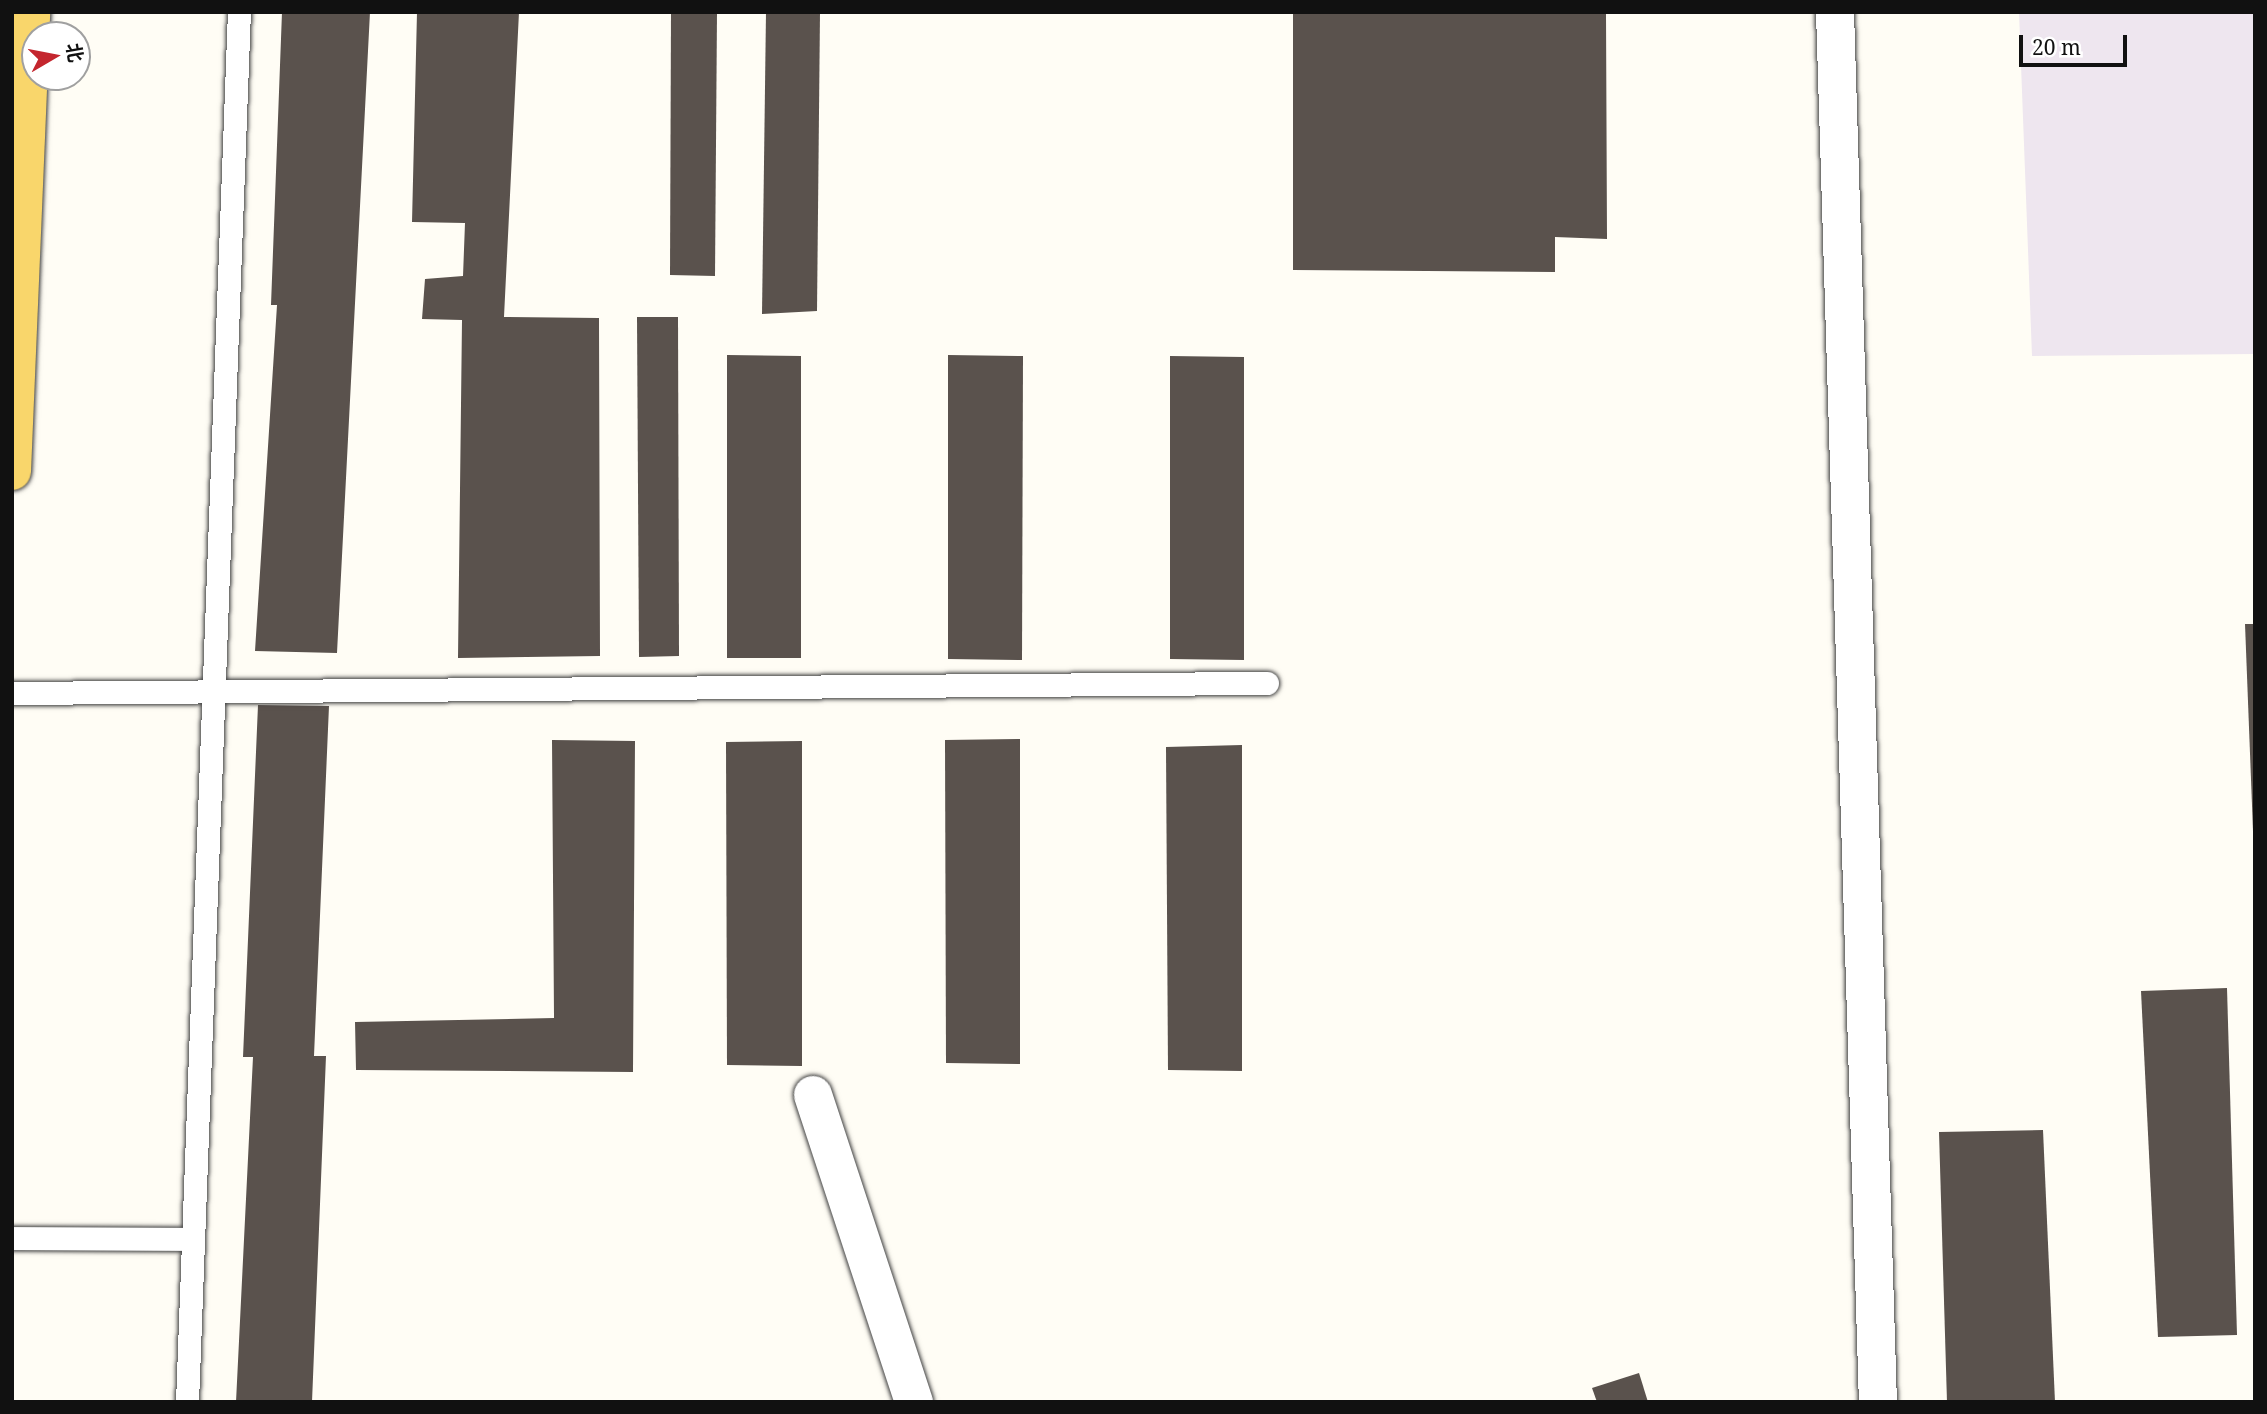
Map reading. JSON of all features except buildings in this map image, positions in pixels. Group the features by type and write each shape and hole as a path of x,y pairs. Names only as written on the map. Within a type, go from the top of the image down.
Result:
{"main road":[{"path":"12,471 31,12"}],"street":[{"path":"1836,12 1878,1402"},
{"path":"813,1095 914,1402"}],"lane":[{"path":"187,1402 239,12"},
{"path":"12,693 1267,683"},
{"path":"12,1238 193,1240"}],"shaded area":[{"path":"2019,12 2255,12 2255,354 2032,356"}]}
